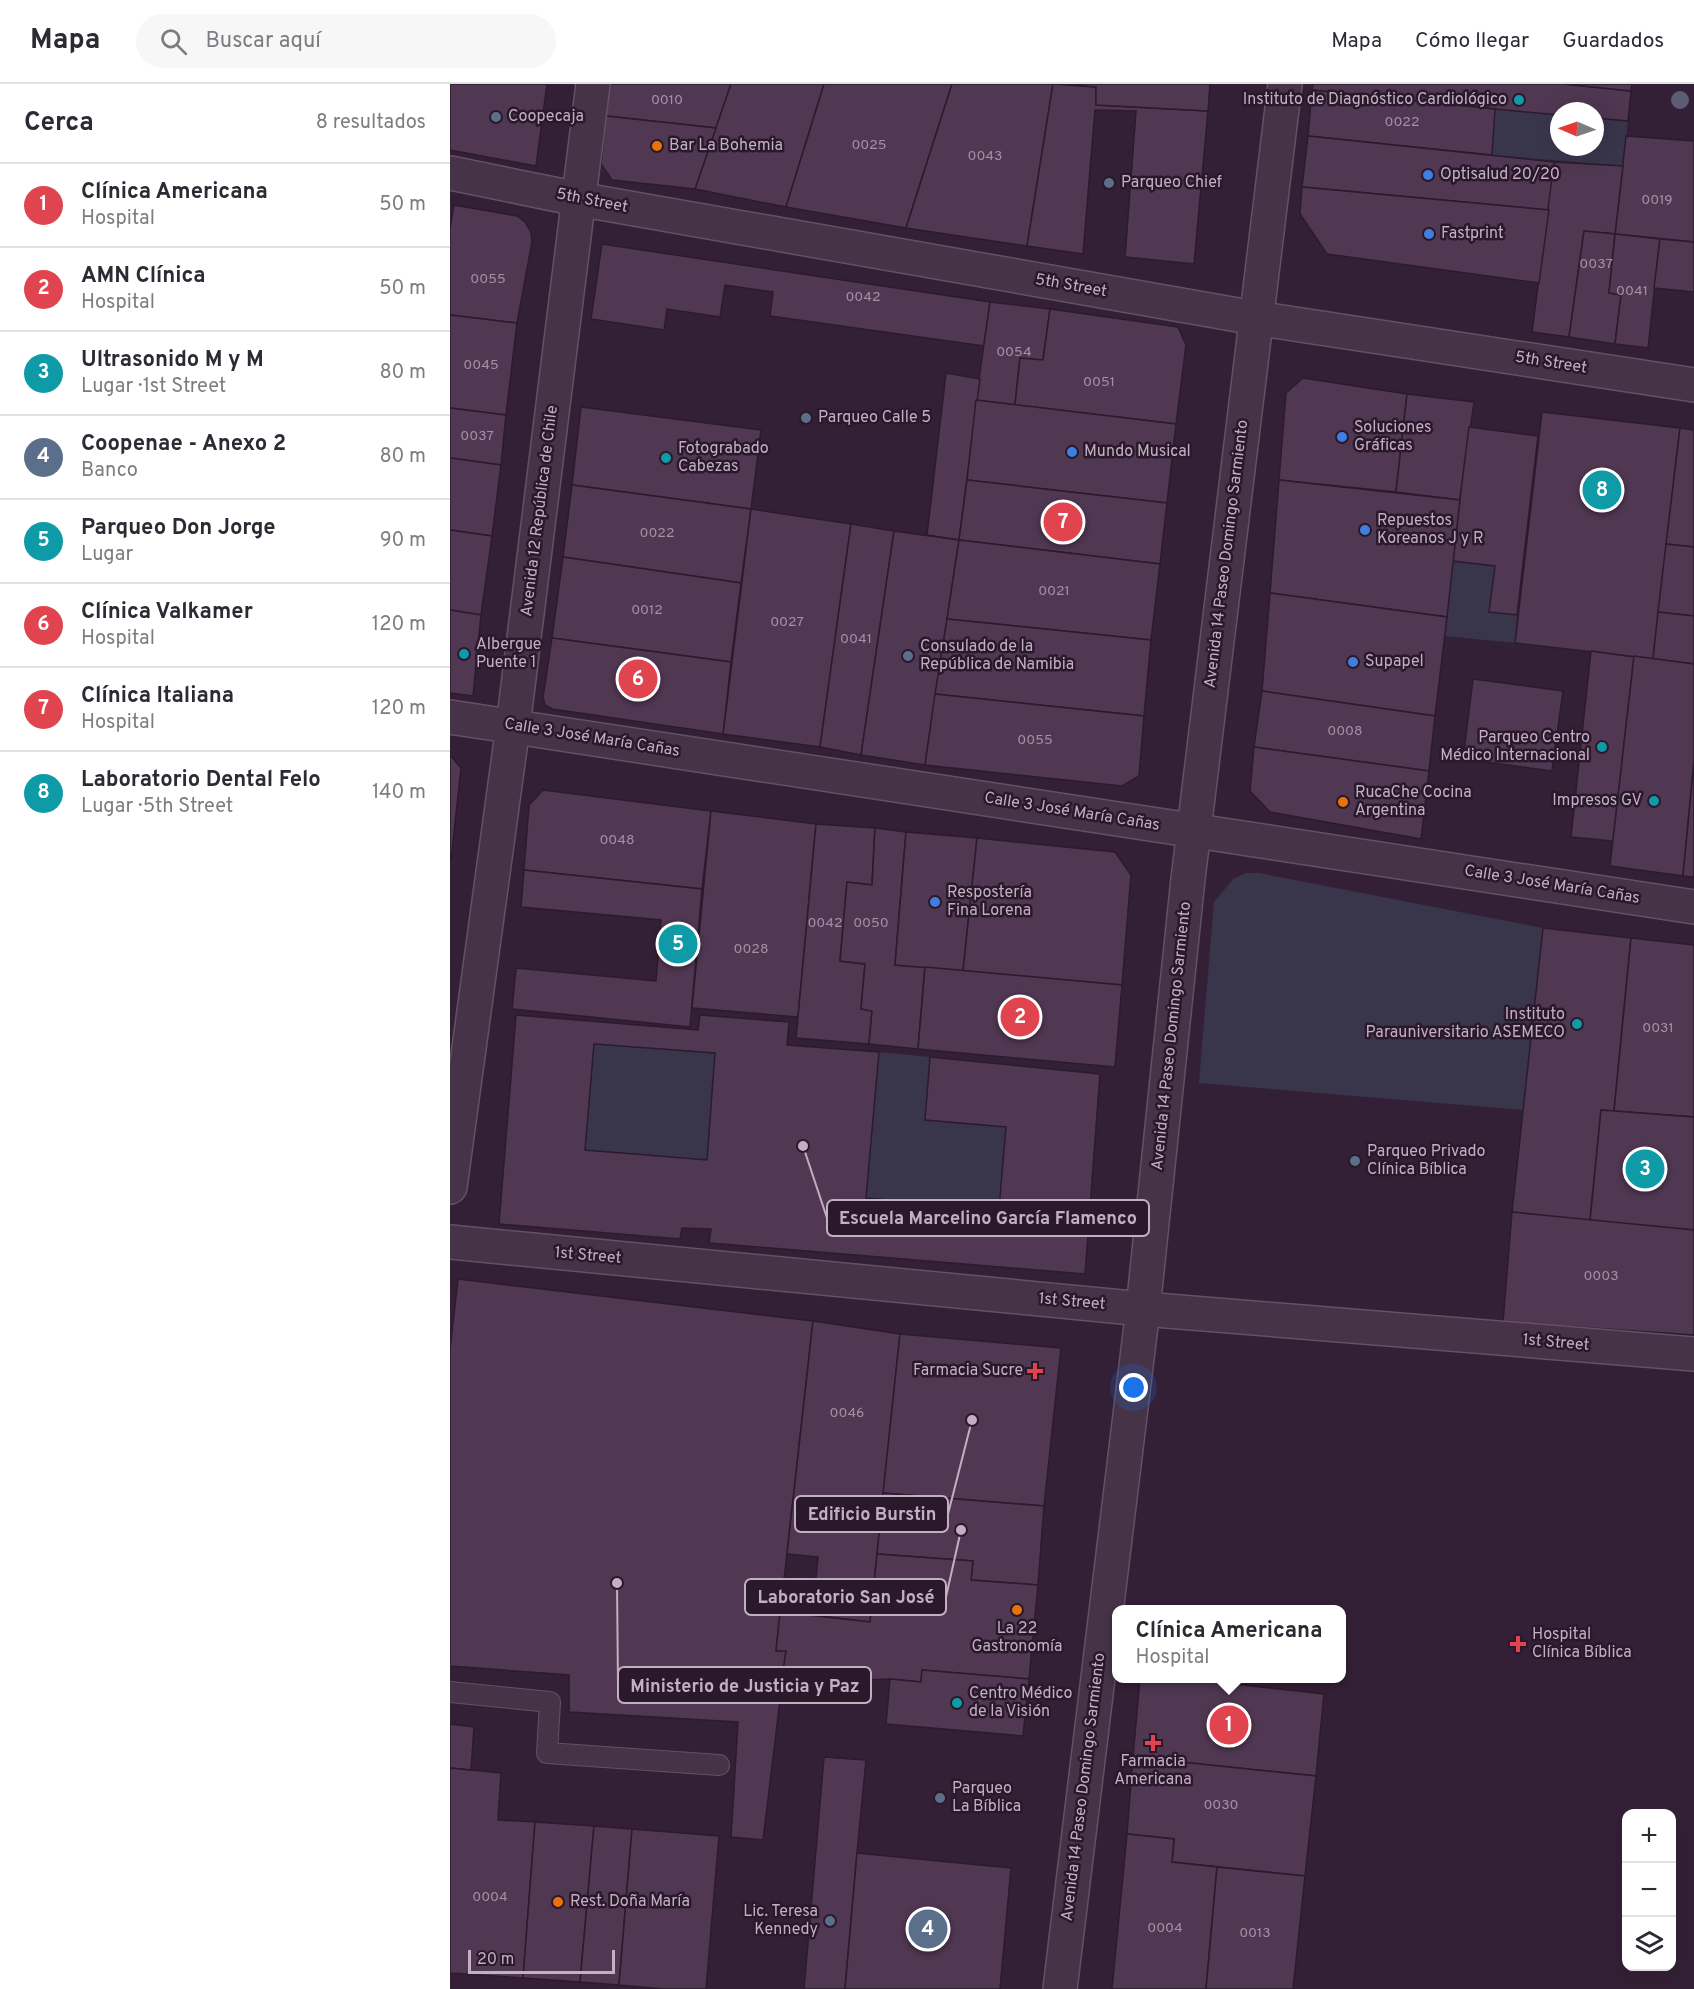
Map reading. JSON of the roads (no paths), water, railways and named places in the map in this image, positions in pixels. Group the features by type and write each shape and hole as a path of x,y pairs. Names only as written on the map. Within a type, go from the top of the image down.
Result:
{"street":[{"name":"Avenida 12 República de Chile","path":"450,1187 513,726 593,84"},
{"name":"Avenida 14 Paseo Domingo Sarmiento","path":"1060,1989 1143,1309 1194,831 1285,84"},
{"name":"5th Street","path":"450,173 578,199 1255,318 1694,385"},
{"name":"Calle 3 José María Cañas","path":"450,717 1694,907"},
{"name":"1st Street","path":"450,1242 1143,1309 1694,1354"}],"lane":[{"path":"450,1692 550,1702 547,1753 719,1765"}],"place":[{"name":"Instituto de Diagnóstico Cardiológico","path":"1519,100"},
{"name":"Coopecaja","path":"496,117"},
{"name":"Bar La Bohemia","path":"657,146"},
{"name":"Optisalud 20/20","path":"1428,175"},
{"name":"Parqueo Chief","path":"1109,183"},
{"name":"Fastprint","path":"1429,234"},
{"name":"Parqueo Calle 5","path":"806,418"},
{"name":"Soluciones Gráficas","path":"1342,437"},
{"name":"Mundo Musical","path":"1072,452"},
{"name":"Fotograbado Cabezas","path":"666,458"},
{"name":"Laboratorio Dental Felo","path":"1602,490"},
{"name":"Clínica Italiana","path":"1063,522"},
{"name":"Repuestos Koreanos J y R","path":"1365,530"},
{"name":"Albergue Puente 1","path":"464,654"},
{"name":"Consulado de la República de Namibia","path":"908,656"},
{"name":"Supapel","path":"1353,662"},
{"name":"Clínica Valkamer","path":"638,679"},
{"name":"Parqueo Centro Médico Internacional","path":"1602,747"},
{"name":"Impresos GV","path":"1654,801"},
{"name":"RucaChe Cocina Argentina","path":"1343,802"},
{"name":"Respostería Fina Lorena","path":"935,902"},
{"name":"Parqueo Don Jorge","path":"678,944"},
{"name":"AMN Clínica","path":"1020,1017"},
{"name":"Instituto Parauniversitario ASEMECO","path":"1577,1024"},
{"name":"Escuela Marcelino García Flamenco","path":"803,1146"},
{"name":"Parqueo Privado Clínica Bíblica","path":"1355,1161"},
{"name":"Ultrasonido M y M","path":"1645,1169"},
{"name":"Farmacia Sucre","path":"1035,1371"},
{"name":"Edificio Burstin","path":"972,1420"},
{"name":"Laboratorio San José","path":"961,1530"},
{"name":"Ministerio de Justicia y Paz","path":"617,1583"},
{"name":"La 22 Gastronomía","path":"1017,1610"},
{"name":"Hospital Clínica Bíblica","path":"1518,1644"},
{"name":"Centro Médico de la Visión","path":"957,1703"},
{"name":"Clínica Americana","path":"1229,1725"},
{"name":"Farmacia Americana","path":"1153,1743"},
{"name":"Parqueo La Bíblica","path":"940,1798"},
{"name":"Rest. Doña María","path":"558,1902"},
{"name":"Lic. Teresa Kennedy","path":"830,1921"},
{"name":"Coopenae - Anexo 2","path":"928,1929"}]}
